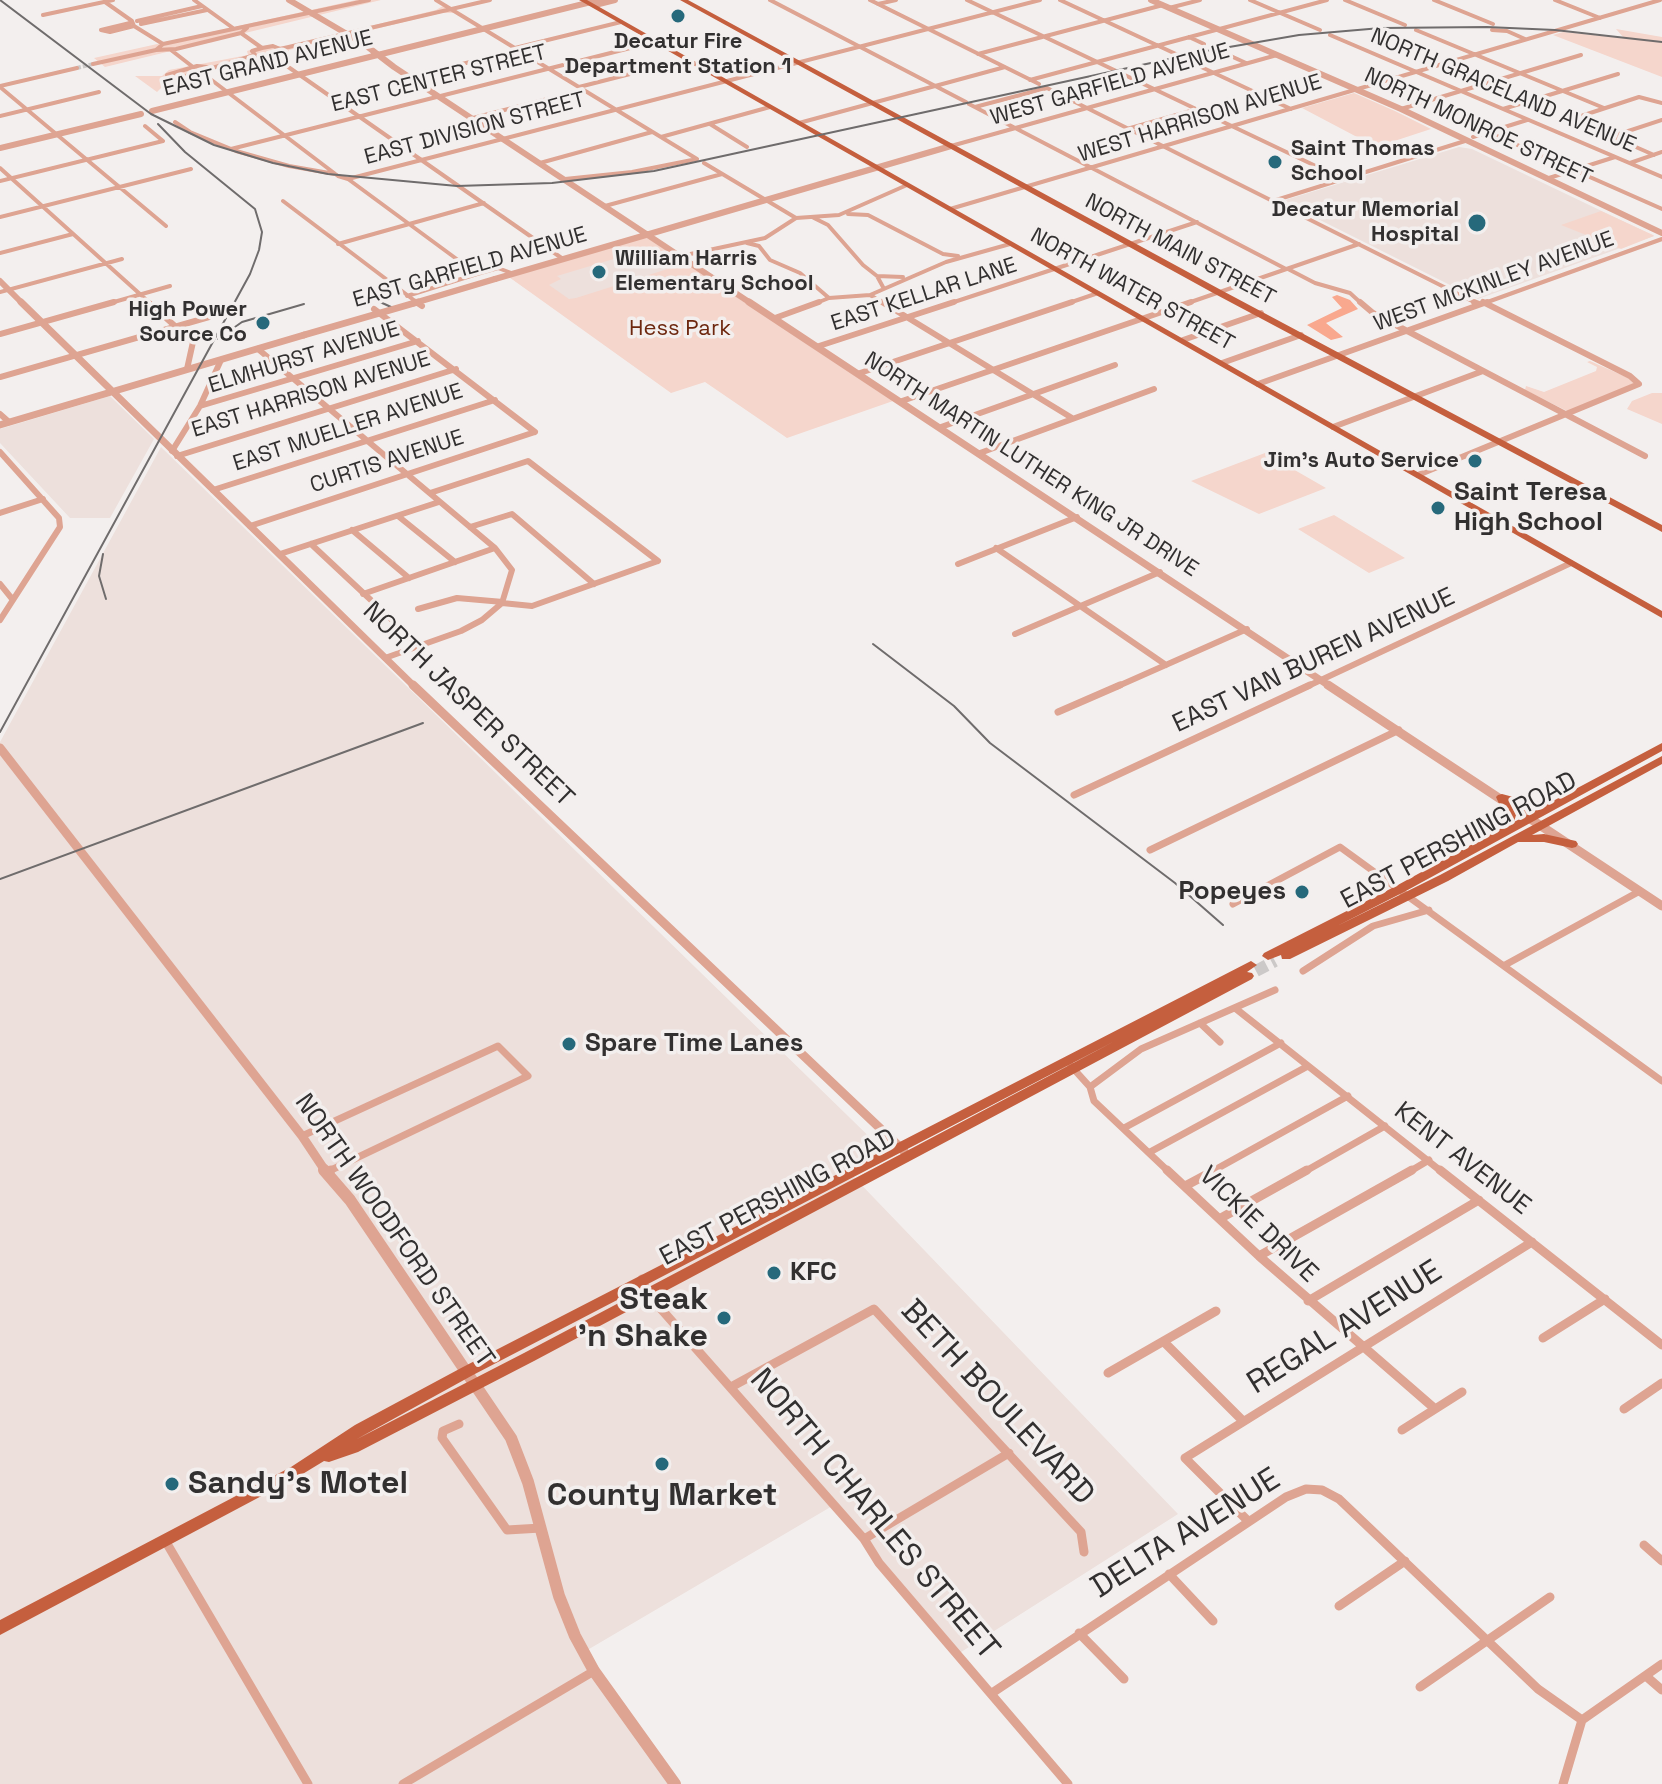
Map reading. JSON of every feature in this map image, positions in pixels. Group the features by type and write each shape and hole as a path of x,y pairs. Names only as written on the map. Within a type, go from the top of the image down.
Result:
{"main road":[{"name":"NORTH MAIN STREET","path":"683,0 1218,292 1662,529"},
{"name":"NORTH WATER STREET","path":"587,3 1183,340 1662,617"},
{"path":"1404,893 1506,829 1662,746"},
{"name":"EAST PERSHING ROAD","path":"1272,959 1517,839 1662,759"},
{"path":"1502,797 1532,805 1556,803"},
{"path":"1502,797 1510,815 1506,829"},
{"path":"1517,839 1544,838 1572,844"},
{"name":"EAST PERSHING ROAD","path":"0,1628 318,1459 353,1448 472,1377 1253,968"}],"street":[{"path":"43,15 113,0"},
{"path":"194,0 233,28"},
{"name":"NORTH MARTIN LUTHER KING JR DRIVE","path":"280,0 344,34 473,118 1502,797 1662,906"},
{"name":"NORTH MARTIN LUTHER KING JR DRIVE","path":"289,0 306,14"},
{"path":"156,50 163,44 369,0"},
{"path":"436,0 697,159 632,172 565,179"},
{"path":"280,49 490,0"},
{"name":"EAST GRAND AVENUE","path":"152,111 599,0"},
{"name":"EAST GRAND AVENUE","path":"587,3 615,0"},
{"path":"770,0 1287,269 1315,283 1350,293 1370,312 1645,456"},
{"path":"870,0 1039,84"},
{"path":"878,4 896,0"},
{"path":"967,0 1343,179"},
{"name":"EAST DIVISION STREET","path":"348,179 1040,0"},
{"path":"1060,0 1291,109"},
{"name":"NORTH MONROE STREET","path":"1154,0 1401,109 1549,178 1662,236"},
{"name":"NORTH MONROE STREET","path":"1154,0 1168,7"},
{"path":"978,54 1200,0"},
{"path":"1250,0 1320,30"},
{"path":"1030,80 1327,0"},
{"path":"1345,0 1405,25"},
{"path":"1434,0 1525,39"},
{"path":"1555,0 1600,18"},
{"name":"WEST HARRISON AVENUE","path":"1026,187 1660,0"},
{"path":"105,2 163,44"},
{"path":"135,24 110,32 101,30 204,8"},
{"path":"410,77 621,22"},
{"path":"93,64 156,50 171,50 241,33 247,28"},
{"path":"1416,30 1604,108"},
{"path":"241,33 262,48"},
{"name":"NORTH GRACELAND AVENUE","path":"1330,35 1662,177"},
{"path":"1189,37 1204,44"},
{"name":"EAST CENTER STREET","path":"231,149 654,42"},
{"path":"273,46 280,49 284,53 263,59 252,51 273,46"},
{"path":"171,50 193,67"},
{"path":"1222,52 1247,63"},
{"path":"207,67 201,72 177,78 167,75 255,55"},
{"name":"WEST GARFIELD AVENUE","path":"951,146 1277,55"},
{"path":"1401,109 1581,55"},
{"path":"274,57 563,259"},
{"path":"473,118 685,60"},
{"path":"799,123 1005,67"},
{"path":"0,86 77,68"},
{"path":"201,72 336,174"},
{"path":"1503,109 1618,74"},
{"path":"0,86 166,226"},
{"path":"970,104 1047,88 1636,379 1639,384 1418,475"},
{"path":"0,116 99,92"},
{"path":"1654,155 1572,119 1639,97 1662,103"},
{"path":"661,137 770,107"},
{"path":"1127,129 1195,110"},
{"name":"EAST GRAND AVENUE","path":"0,148 141,114"},
{"path":"1473,137 1527,120"},
{"path":"1610,137 1662,120"},
{"path":"175,122 190,132 231,149 348,179 477,274"},
{"path":"710,124 747,147"},
{"path":"0,181 163,141 145,126"},
{"path":"540,163 652,132"},
{"path":"1488,132 1662,209"},
{"path":"1273,201 1465,141"},
{"name":"EAST GARFIELD AVENUE","path":"4,424 951,146"},
{"path":"1630,163 1662,152"},
{"path":"1549,178 1615,157"},
{"path":"704,163 796,218"},
{"path":"0,168 193,342 187,369"},
{"path":"0,217 191,169"},
{"path":"605,206 722,174"},
{"path":"828,225 842,214 907,185"},
{"path":"950,209 1026,187"},
{"path":"283,201 422,306"},
{"path":"338,244 484,203"},
{"path":"863,207 868,215"},
{"path":"681,256 765,238 796,218 842,214 868,215 943,254 964,257"},
{"path":"812,217 828,225 863,265 877,276 883,287"},
{"name":"EAST KELLAR LANE","path":"819,346 1197,222"},
{"path":"0,253 73,234"},
{"name":"WEST MCKINLEY AVENUE","path":"1258,384 1662,236"},
{"path":"759,246 765,238"},
{"path":"746,243 759,246 770,260 806,277 829,298"},
{"path":"775,318 829,298 870,295 946,262 1010,244"},
{"path":"902,401 1359,244"},
{"path":"943,254 946,262"},
{"path":"0,292 122,259"},
{"path":"407,296 498,268 514,274"},
{"path":"877,276 911,278"},
{"name":"NORTH JASPER STREET","path":"0,281 385,658 904,1152"},
{"path":"0,334 170,286"},
{"path":"860,373 1098,293"},
{"path":"870,295 952,342 1072,418"},
{"path":"374,309 495,400"},
{"path":"1183,340 1261,313"},
{"path":"0,377 209,317"},
{"path":"1222,363 1301,335"},
{"name":"ELMHURST AVENUE","path":"200,406 418,341"},
{"path":"258,349 495,548 512,570 502,603 461,631 385,658"},
{"path":"174,453 221,360"},
{"path":"941,427 1115,365"},
{"name":"EAST HARRISON AVENUE","path":"174,453 456,369"},
{"path":"1333,427 1483,371"},
{"path":"980,453 1154,389"},
{"name":"CURTIS AVENUE","path":"250,526 535,432 495,400"},
{"name":"EAST MUELLER AVENUE","path":"213,490 495,400"},
{"path":"0,414 4,424"},
{"path":"0,452 59,518 60,527 2,612 0,620"},
{"path":"418,609 457,598 532,606 658,561 528,461 430,493"},
{"path":"0,513 43,499"},
{"path":"280,554 439,502"},
{"path":"470,527 512,514 594,584"},
{"path":"398,516 455,562"},
{"path":"958,564 1077,517"},
{"path":"352,530 409,578"},
{"path":"311,544 420,646"},
{"path":"363,594 495,548"},
{"path":"996,548 1166,665"},
{"name":"EAST VAN BUREN AVENUE","path":"1074,795 1571,563"},
{"path":"1015,634 1160,572"},
{"path":"0,584 13,600"},
{"path":"1058,712 1247,629"},
{"path":"1150,850 1399,730"},
{"name":"NORTH WOODFORD STREET","path":"0,748 302,1136 382,1244 405,1283 472,1377 511,1438 541,1528 559,1596 594,1671 675,1784"},
{"path":"1233,904 1340,847 1662,1081"},
{"path":"1505,965 1640,891"},
{"path":"1303,971 1373,926 1429,910"},
{"path":"1090,1087 1141,1049 1275,990"},
{"name":"KENT AVENUE","path":"1235,1008 1662,1345"},
{"path":"1200,1023 1220,1042"},
{"path":"1124,1128 1281,1043"},
{"path":"302,1136 498,1046 528,1076 326,1172"},
{"name":"VICKIE DRIVE","path":"1070,1065 1090,1087 1094,1101 1308,1301 1434,1408"},
{"path":"1150,1152 1308,1066"},
{"path":"1187,1185 1348,1096"},
{"path":"1221,1218 1385,1126"},
{"path":"1259,1256 1429,1160"},
{"path":"1308,1301 1479,1200"},
{"name":"REGAL AVENUE","path":"1248,1521 1185,1458 1532,1242"},
{"name":"NORTH CHARLES STREET","path":"645,1286 864,1539 879,1563 1068,1784"},
{"path":"1543,1338 1605,1299"},
{"name":"BETH BOULEVARD","path":"731,1387 874,1309 1081,1532 1084,1552"},
{"path":"1108,1373 1216,1311"},
{"path":"1164,1342 1243,1421"},
{"path":"1624,1409 1662,1383"},
{"path":"1402,1430 1462,1392"},
{"path":"459,1424 443,1431 442,1438 507,1530 541,1528"},
{"path":"864,1539 1009,1453"},
{"name":"DELTA AVENUE","path":"992,1693 1248,1521 1286,1497 1306,1489 1322,1490 1339,1499 1538,1689 1582,1720"},
{"path":"166,1542 308,1784"},
{"path":"1644,1545 1662,1561"},
{"path":"1339,1606 1405,1561"},
{"path":"1169,1574 1213,1621"},
{"path":"1420,1687 1550,1597"},
{"path":"1079,1633 1124,1679"},
{"path":"1563,1784 1582,1720 1662,1664"},
{"path":"403,1784 594,1671"},
{"path":"1647,1677 1662,1690"}],"shaded area":[{"name":"Decatur Memorial Hospital","path":"1459,147 1472,149 1654,236 1478,299 1282,201"},
{"name":"William Harris Elementary School","path":"646,237 688,266 551,306 509,277"},
{"path":"1337,295 1350,300 1358,309 1326,323 1343,337 1331,340 1307,325 1342,308 1332,297"},
{"path":"110,396 154,439 110,518 70,518 0,443 0,429"},
{"path":"161,447 886,1153 850,1173 1178,1514 958,1654 834,1505 584,1652 675,1784 0,1784 0,742"}],"green space":[{"path":"356,0 381,0 105,67 94,58"},
{"path":"443,6 456,13 441,13 289,50 289,55 271,60 253,58 213,68 208,73 169,80 157,92 135,76 162,76 169,70 248,55 247,51 256,48 272,45 284,47"},
{"path":"1616,29 1662,37 1662,77 1553,35 1563,32 1624,38"},
{"path":"1354,93 1431,129 1376,147 1302,108"},
{"path":"1601,211 1654,236 1621,249 1561,225"},
{"name":"Hess Park","path":"646,237 893,401 787,438 705,382 671,393 509,277","holes":["649,248 677,266 576,298 569,299 549,285 561,279 557,276 631,256"]},
{"path":"1587,362 1633,380 1634,385 1567,411 1525,390 1526,386 1544,392 1596,371 1597,367"},
{"path":"1652,393 1662,393 1662,424 1627,409 1632,401"},
{"path":"1265,453 1326,488 1259,514 1191,481"},
{"path":"1334,515 1405,558 1369,573 1298,529"}],"tunnel":[{"path":"77,68 93,64"},
{"path":"1256,971 1275,961"}],"railway":[{"path":"0,0 151,114 214,145 273,163 328,174 457,186 552,183 654,171 1206,51 1299,35 1381,28 1487,27 1555,30 1662,42"},
{"path":"0,732 250,274 259,250 262,232 255,209 185,152 158,124"},
{"path":"354,290 391,307"},
{"path":"218,339 242,322 304,304"},
{"path":"103,554 99,576 106,599"},
{"path":"873,644 954,706 990,743 1175,883 1223,925"},
{"path":"0,879 423,723"}],"place":[{"name":"Decatur Fire Department Station 1","path":"678,16"},
{"name":"Saint Thomas School","path":"1275,162"},
{"name":"Decatur Memorial Hospital","path":"1477,223"},
{"name":"William Harris Elementary School","path":"599,272"},
{"name":"High Power Source Co","path":"263,323"},
{"name":"Jim's Auto Service","path":"1475,461"},
{"name":"Saint Teresa High School","path":"1438,508"},
{"name":"Popeyes","path":"1302,892"},
{"name":"Spare Time Lanes","path":"569,1044"},
{"name":"KFC","path":"774,1273"},
{"name":"Steak 'n Shake","path":"724,1318"},
{"name":"County Market","path":"662,1464"},
{"name":"Sandy's Motel","path":"172,1484"}]}
